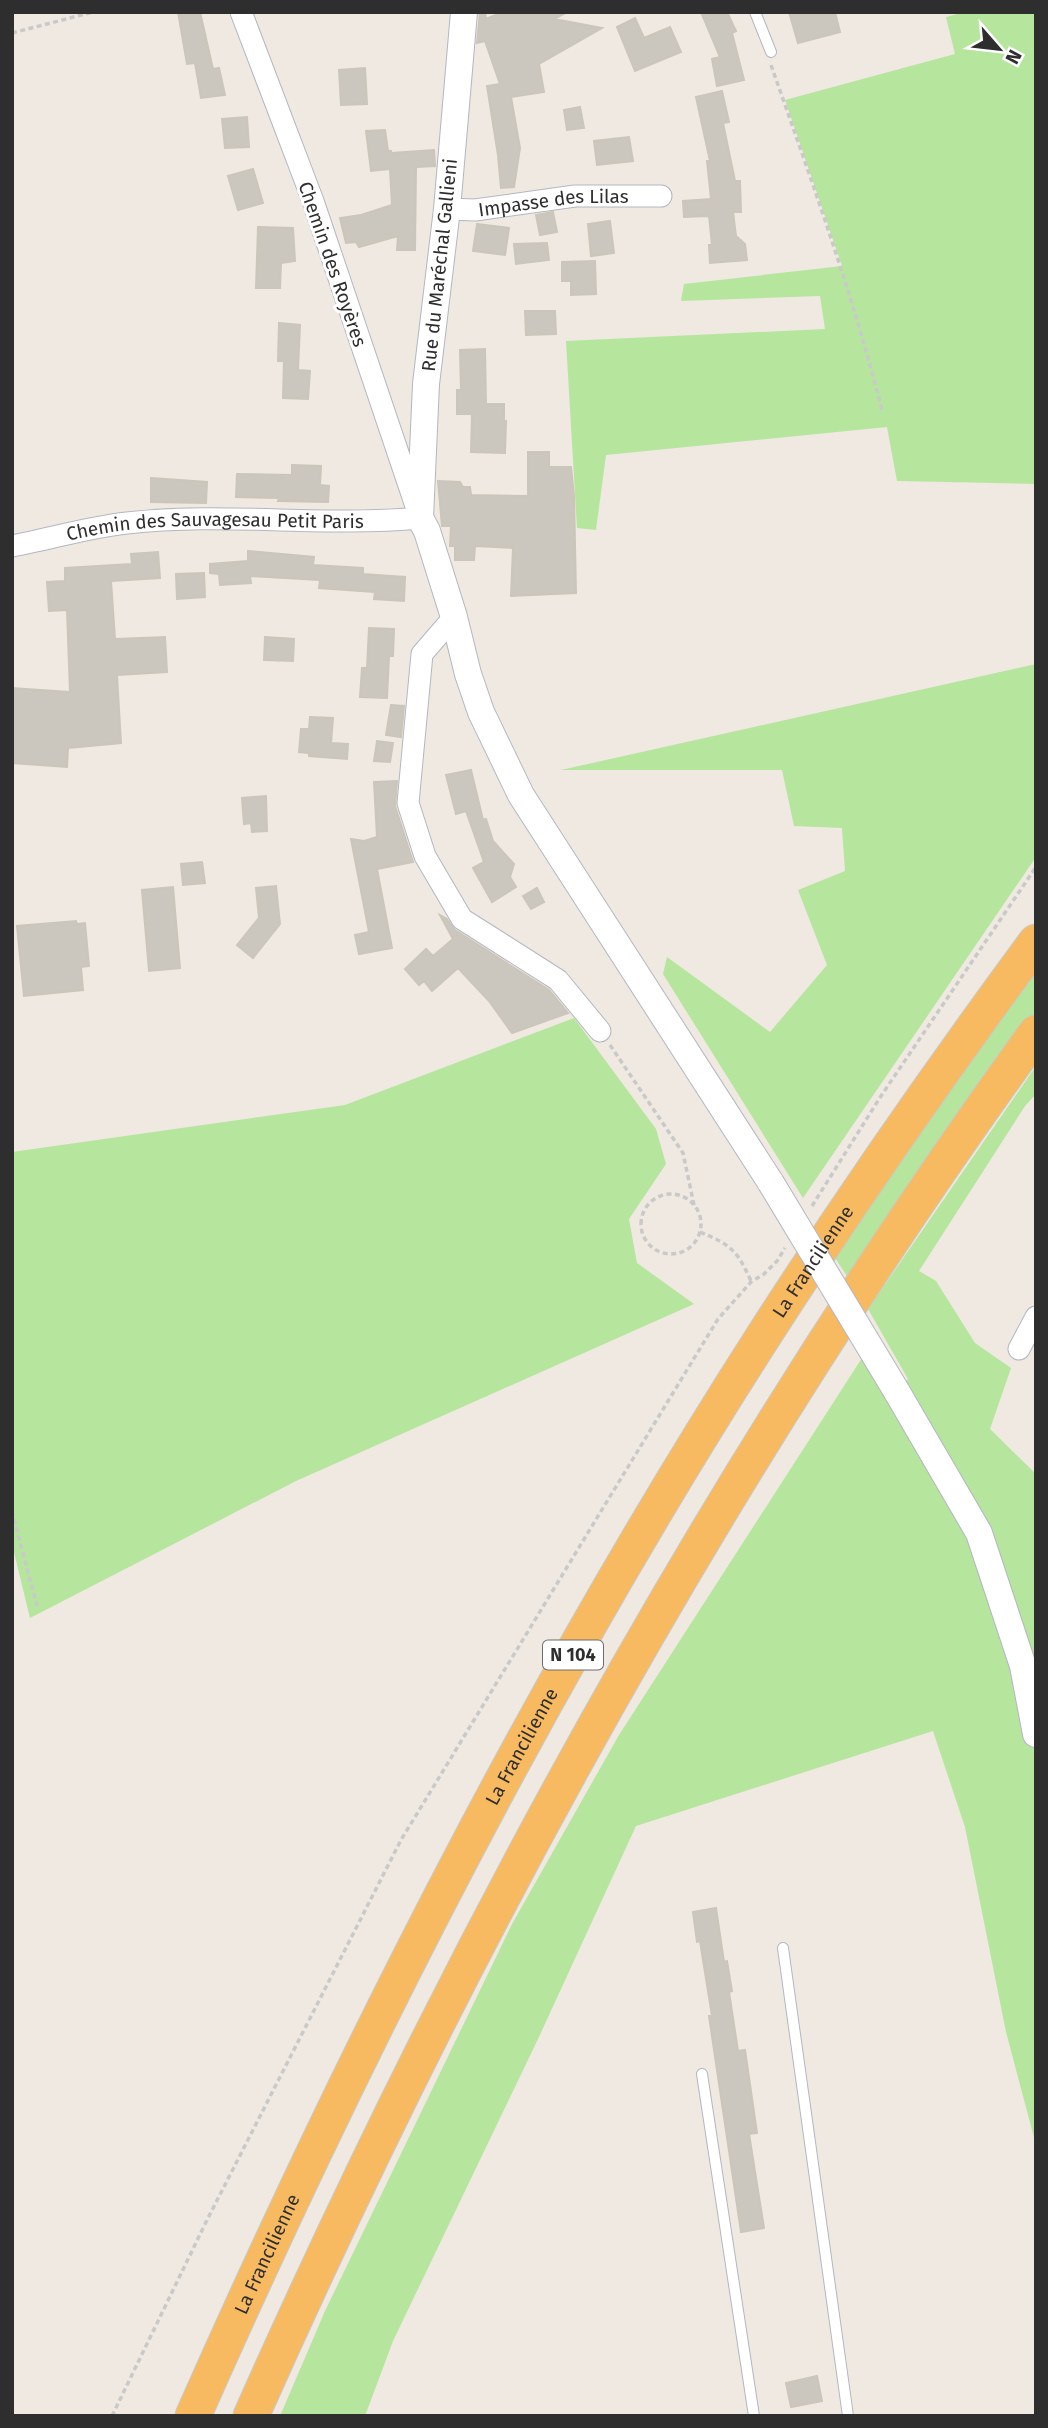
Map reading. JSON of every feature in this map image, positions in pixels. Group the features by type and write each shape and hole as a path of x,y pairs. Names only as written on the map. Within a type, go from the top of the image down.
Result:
{"highway":[{"name":"La Francilienne","path":"192,2416 300,2180 436,1906 587,1631 767,1330 877,1165 1036,942"},
{"name":"N 104","path":"251,2416 372,2158 484,1929 635,1653 817,1352 916,1202 1036,1033"}],"street":[{"name":"Chemin des Royères","path":"241,12 313,201 420,518"},
{"name":"Rue du Maréchal Gallieni","path":"420,518 426,384 447,209 464,12"},
{"name":"Impasse des Lilas","path":"447,209 475,210 575,195 661,196"},
{"name":"Chemin des Sauvagesau Petit Paris","path":"12,546 126,523 234,518 420,518"},
{"path":"420,518 427,531 481,712 521,795 771,1183 979,1533 1023,1666 1036,1734"},
{"path":"454,617 422,654 408,803 425,856 462,919 558,980 600,1031"},
{"path":"1027,1345 1036,1317"}],"lane":[{"path":"755,12 771,52"},
{"path":"783,1948 848,2416"},
{"path":"702,2074 754,2416"}],"path":[{"path":"12,33 93,12"},
{"path":"771,52 769,61 850,295 882,410"},
{"path":"812,1206 881,1096 1036,867"},
{"path":"600,1031 683,1153 694,1205"},
{"path":"676,1195 686,1198 699,1213 700,1232 690,1248 672,1254 654,1249 643,1234 643,1213 657,1198 676,1195"},
{"path":"700,1232 725,1242 741,1259 751,1282"},
{"path":"112,2416 207,2220 401,1840 718,1319 751,1282 771,1267 791,1239"},
{"path":"12,1511 37,1606"}],"green space":[{"path":"965,12 1036,12 1036,484 897,481 887,427 606,455 596,530 577,528 566,341 825,329 820,296 681,301 684,284 842,266 785,100 955,54 946,17"},
{"path":"1036,664 1036,857 803,1198 663,974 667,957 770,1032 827,965 798,890 845,871 842,828 794,826 782,770 561,770"},
{"path":"1036,958 1036,1013 850,1281 830,1250"},
{"path":"574,1018 656,1129 666,1164 629,1219 637,1263 694,1304 296,1481 30,1618 12,1544 12,1152 345,1105"},
{"path":"1036,1066 1036,1094 1025,1106 919,1271 936,1281 975,1343 1011,1368 990,1429 1036,1474 1036,2145 1006,2032 965,1827 933,1731 636,1826 538,2039 393,2341 365,2416 280,2416 325,2311 512,1924 619,1735 862,1358 897,1392 908,1379 868,1309"}],"building":[{"path":"178,12 200,12 213,69 219,68 225,95 201,98 195,63 187,64"},
{"path":"480,12 485,12 486,19 503,12 567,12 554,19 602,28 539,64 544,92 511,97 520,148 514,187 501,188 487,86 500,84 485,41 477,43"},
{"path":"701,12 727,12 736,31 732,33 744,80 717,86 712,59 720,57"},
{"path":"789,12 835,12 840,32 798,43"},
{"path":"635,18 644,38 670,27 681,52 635,71 617,27"},
{"path":"365,68 367,104 341,105 339,70"},
{"path":"722,91 729,122 723,123 735,181 740,181 741,212 733,212 736,236 745,244 747,260 710,263 709,245 712,245 709,216 684,217 683,201 711,199 707,161 710,161 696,97"},
{"path":"580,107 584,128 567,130 564,110"},
{"path":"247,117 249,147 225,148 222,119"},
{"path":"385,130 388,151 391,153 434,150 435,166 416,167 415,250 397,250 398,236 359,247 356,242 346,243 340,218 361,215 392,205 390,169 371,171 366,131"},
{"path":"629,137 633,161 597,165 594,141"},
{"path":"253,169 263,203 238,210 228,176"},
{"path":"553,212 557,232 540,235 536,215"},
{"path":"610,221 614,253 591,256 588,224"},
{"path":"477,224 509,228 505,255 473,251"},
{"path":"258,227 293,228 295,261 281,263 280,288 256,288"},
{"path":"547,243 549,260 516,264 514,244"},
{"path":"595,261 596,294 571,295 571,281 562,281 562,262"},
{"path":"525,311 555,311 556,334 526,335"},
{"path":"279,323 300,325 298,370 310,371 308,399 283,398 284,361 278,361"},
{"path":"485,349 486,404 504,404 505,453 471,452 472,414 457,414 457,390 461,390 460,350"},
{"path":"528,452 549,452 549,467 571,467 576,593 511,596 513,548 475,546 474,560 455,560 455,546 450,546 451,526 442,526 438,481 460,482 463,487 470,487 471,495 528,496"},
{"path":"292,465 321,466 320,485 329,486 328,502 236,497 237,474 292,475"},
{"path":"151,478 207,482 206,503 151,502"},
{"path":"248,551 314,557 313,565 363,568 363,574 405,577 404,601 374,599 375,592 319,588 320,580 250,576 251,583 220,585 219,574 210,573 210,564 248,561"},
{"path":"158,552 160,578 111,581 115,639 165,637 167,672 117,675 121,743 68,748 67,767 12,763 12,688 70,692 67,610 49,611 47,582 65,581 65,568 132,564 131,554"},
{"path":"204,573 205,597 177,599 176,574"},
{"path":"369,628 394,629 393,656 389,656 387,698 360,697 362,668 367,668"},
{"path":"265,637 294,639 293,661 264,660"},
{"path":"391,705 404,706 401,737 386,735"},
{"path":"310,717 333,718 331,743 348,744 347,759 309,756 309,753 299,752 301,729 309,729"},
{"path":"377,741 393,743 390,762 374,761"},
{"path":"471,770 483,820 486,819 493,841 514,864 510,877 516,887 492,902 473,868 484,862 466,811 456,814 446,775"},
{"path":"397,781 395,806 413,862 377,869 392,948 359,954 355,935 369,932 351,839 364,841 377,837 374,782"},
{"path":"266,796 267,831 252,832 251,823 244,824 242,798"},
{"path":"202,862 205,883 183,885 181,864"},
{"path":"276,886 280,924 253,958 237,945 259,918 256,888"},
{"path":"173,887 180,968 149,971 142,890"},
{"path":"537,888 544,902 531,909 523,896"},
{"path":"440,915 447,919 455,930 549,990 568,1013 512,1033 489,1001 458,968 432,991 424,981 419,985 405,969 426,949 433,956 453,939"},
{"path":"76,921 77,924 85,923 89,966 81,967 83,990 24,996 17,926"},
{"path":"716,1908 724,1962 727,1961 732,1991 729,1992 738,2051 745,2050 757,2133 749,2134 764,2228 741,2232 709,2016 712,2016 693,1912"},
{"path":"817,2376 822,2401 791,2407 786,2383"}]}
